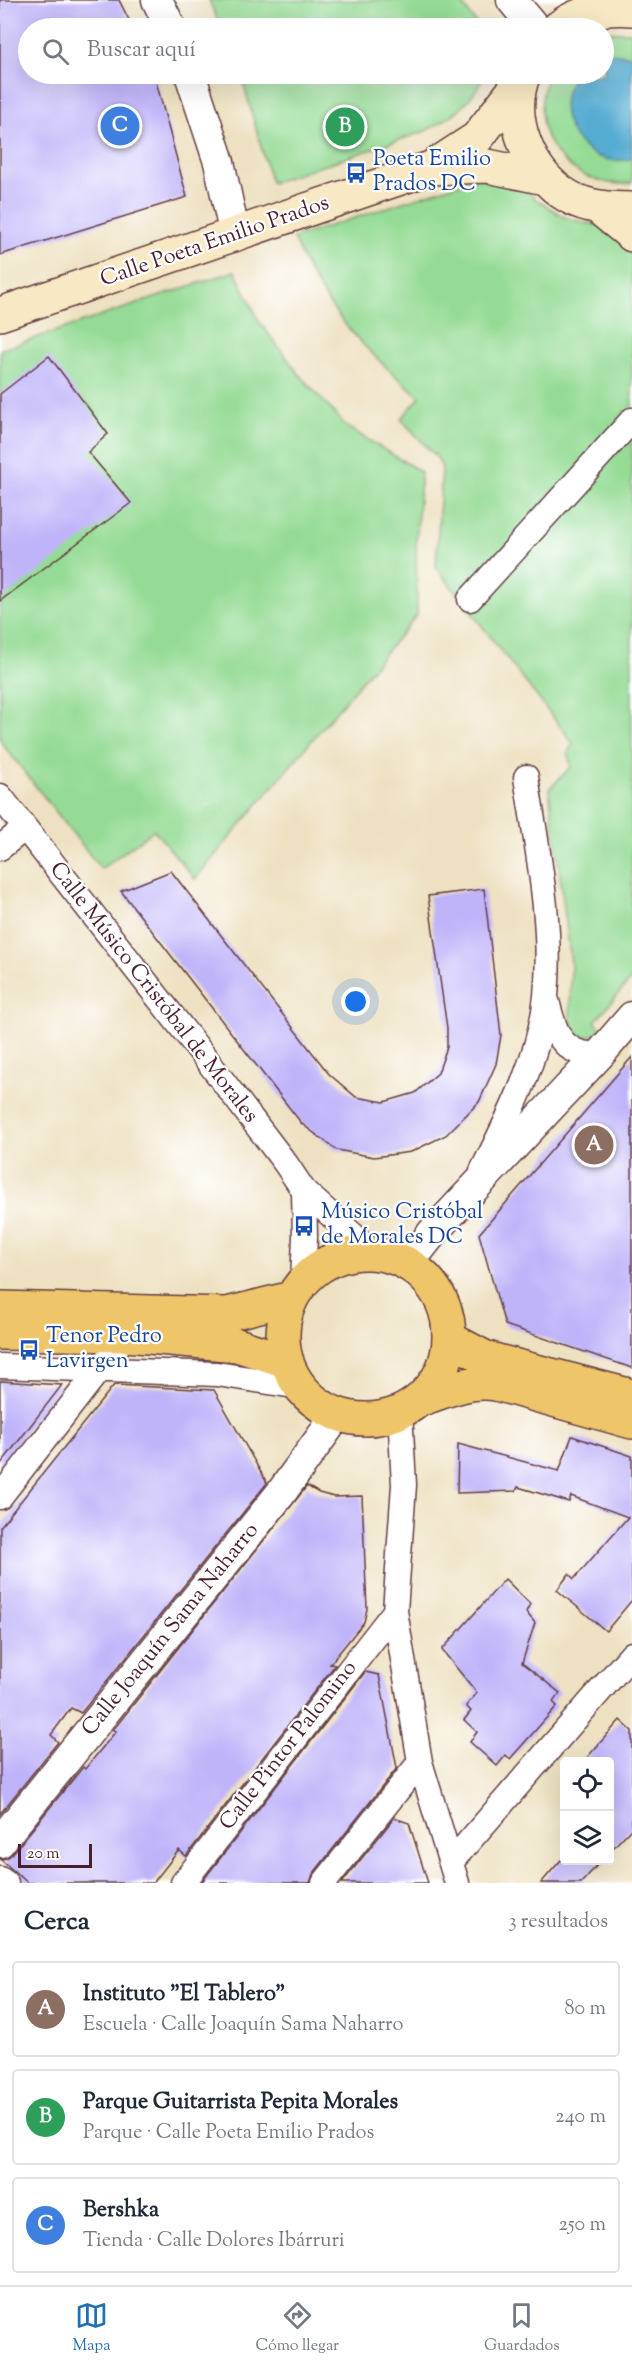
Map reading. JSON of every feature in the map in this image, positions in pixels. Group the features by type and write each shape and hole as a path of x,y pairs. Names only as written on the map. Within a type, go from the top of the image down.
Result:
{"main road":[{"path":"625,0 632,8"},
{"path":"563,17 595,10 632,8"},
{"name":"Calle Poeta Emilio Prados","path":"0,314 430,168 477,138 517,84"},
{"path":"521,84 517,115 526,149 545,178 570,197 599,208 632,235"},
{"name":"Calle Poeta Emilio Prados","path":"430,168 488,166 545,178"},
{"path":"599,208 632,209"},
{"path":"411,1405 438,1379 446,1360 450,1340 448,1317 440,1296 426,1278 408,1264 391,1256 372,1252 354,1253 335,1258 318,1268 298,1290 285,1318 283,1340 294,1374 317,1403 338,1414 358,1419 380,1418 469,1383 480,1382 496,1384 632,1422"},
{"path":"0,1308 227,1314 298,1290"},
{"path":"0,1333 126,1335 237,1345 294,1374"},
{"path":"450,1340 492,1359 632,1396"}],"street":[{"path":"157,0 166,18"},
{"path":"513,0 527,18"},
{"path":"193,84 219,162 235,236"},
{"path":"470,599 632,420"},
{"path":"472,1189 514,1108 539,1033 546,996 547,933 526,777"},
{"name":"Calle Músico Cristóbal de Morales","path":"0,796 214,1070 304,1191 372,1252"},
{"path":"0,848 25,828"},
{"path":"546,996 554,1028 561,1041 585,1055 600,1054"},
{"path":"408,1264 472,1189 632,1017"},
{"path":"298,1290 305,1237 304,1191"},
{"path":"0,1497 126,1335"},
{"path":"0,1366 217,1374 294,1374"},
{"path":"411,1405 395,1611 420,1762 455,1872"},
{"name":"Calle Joaquín Sama Naharro","path":"0,1842 281,1493 338,1414"},
{"name":"Calle Pintor Palomino","path":"183,1883 395,1611"},
{"path":"455,1872 632,1654"},
{"path":"324,1883 420,1762"},
{"path":"0,1878 6,1883"}],"green space":[{"path":"209,0 459,0 472,18 217,18"},
{"path":"614,32 632,32 632,183 614,184 597,180 566,163 555,151 546,135 542,118 542,97 545,84 614,84"},
{"path":"244,84 480,84 460,109 423,132 271,183"},
{"path":"480,177 517,181 534,198 564,217 608,226 632,245 632,978 595,1021 602,1030 585,1037 576,1032 570,1019 571,963 549,789 571,767 568,752 573,743 436,567 442,468 438,459 401,419 420,397 380,362 346,326 317,286 293,238"},
{"path":"235,271 260,323 299,374 347,427 421,472 416,543 417,615 195,879 154,830 101,869 0,741 0,350"}],"water":[{"path":"614,53 632,56 632,158 615,160 599,157 585,148 574,135 567,120 564,104 570,84 614,84"}],"building":[{"path":"0,0 119,0 128,18 18,18 18,84 157,84 187,197 0,255"},
{"path":"49,356 108,434 88,452 131,503 0,601 0,394"},
{"path":"171,871 329,1074 356,1097 384,1102 415,1093 438,1073 447,1047 447,1028 428,896 484,889 501,1035 496,1064 479,1102 446,1135 411,1152 374,1157 337,1150 302,1124 121,891"},
{"path":"632,1057 632,1368 505,1325 479,1234"},
{"path":"0,1381 62,1385 0,1465"},
{"path":"114,1385 214,1390 267,1483 81,1713 71,1708 51,1735 58,1742 0,1814 0,1527"},
{"path":"572,1436 632,1456 632,1600 606,1631 557,1590 569,1574 574,1579 628,1517 571,1496 569,1502 518,1487 516,1491 457,1493 458,1444 559,1471"},
{"path":"307,1486 319,1493 334,1497 362,1496 367,1609 364,1622 330,1664 335,1665 186,1856 179,1850 153,1883 28,1883 0,1859 7,1858 13,1853 83,1767 85,1769 116,1731 113,1730"},
{"path":"505,1579 530,1604 526,1612 535,1623 522,1663 560,1693 553,1702 557,1706 510,1759 506,1755 497,1766 470,1742 477,1732 464,1720 471,1711 466,1706 477,1693 442,1650"},
{"path":"365,1672 379,1675 397,1768 313,1874 310,1883 201,1883"},
{"path":"620,1720 632,1731 632,1828 614,1847 614,1757 588,1757"},
{"path":"394,1818 409,1823 428,1883 342,1883"},
{"path":"560,1861 560,1865 597,1865 581,1883 541,1883"}],"place":[{"name":"Bershka","path":"120,126"},
{"name":"Parque Guitarrista Pepita Morales","path":"345,127"},
{"name":"Poeta Emilio Prados DC","path":"356,173"},
{"name":"Instituto \"El Tablero\"","path":"594,1145"},
{"name":"Músico Cristóbal de Morales DC","path":"304,1226"},
{"name":"Tenor Pedro Lavirgen","path":"29,1350"}]}
